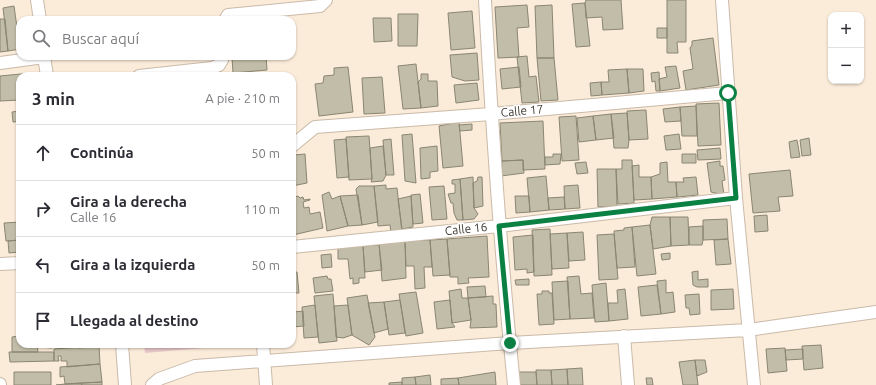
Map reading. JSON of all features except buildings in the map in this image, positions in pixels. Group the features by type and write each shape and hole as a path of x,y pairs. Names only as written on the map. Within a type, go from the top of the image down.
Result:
{"street":[{"path":"37,0 39,16"},
{"path":"485,0 499,226 514,385"},
{"path":"722,0 736,198 754,385"},
{"path":"227,16 323,3"},
{"path":"0,63 22,60"},
{"path":"44,60 46,72"},
{"path":"176,72 212,68 219,65 222,60"},
{"name":"Calle 17","path":"296,143 315,127 491,114 728,93"},
{"name":"Calle 16","path":"296,247 499,226 736,198"},
{"path":"0,264 16,263"},
{"path":"152,385 159,380 195,366 510,343 748,330 876,312"},
{"path":"624,336 628,385"},
{"path":"122,348 125,385"},
{"path":"263,348 266,385"}],"shaded area":[{"path":"144,348 204,348 145,353"}],"route":[{"path":"510,343 499,226 736,198 728,93"}]}
